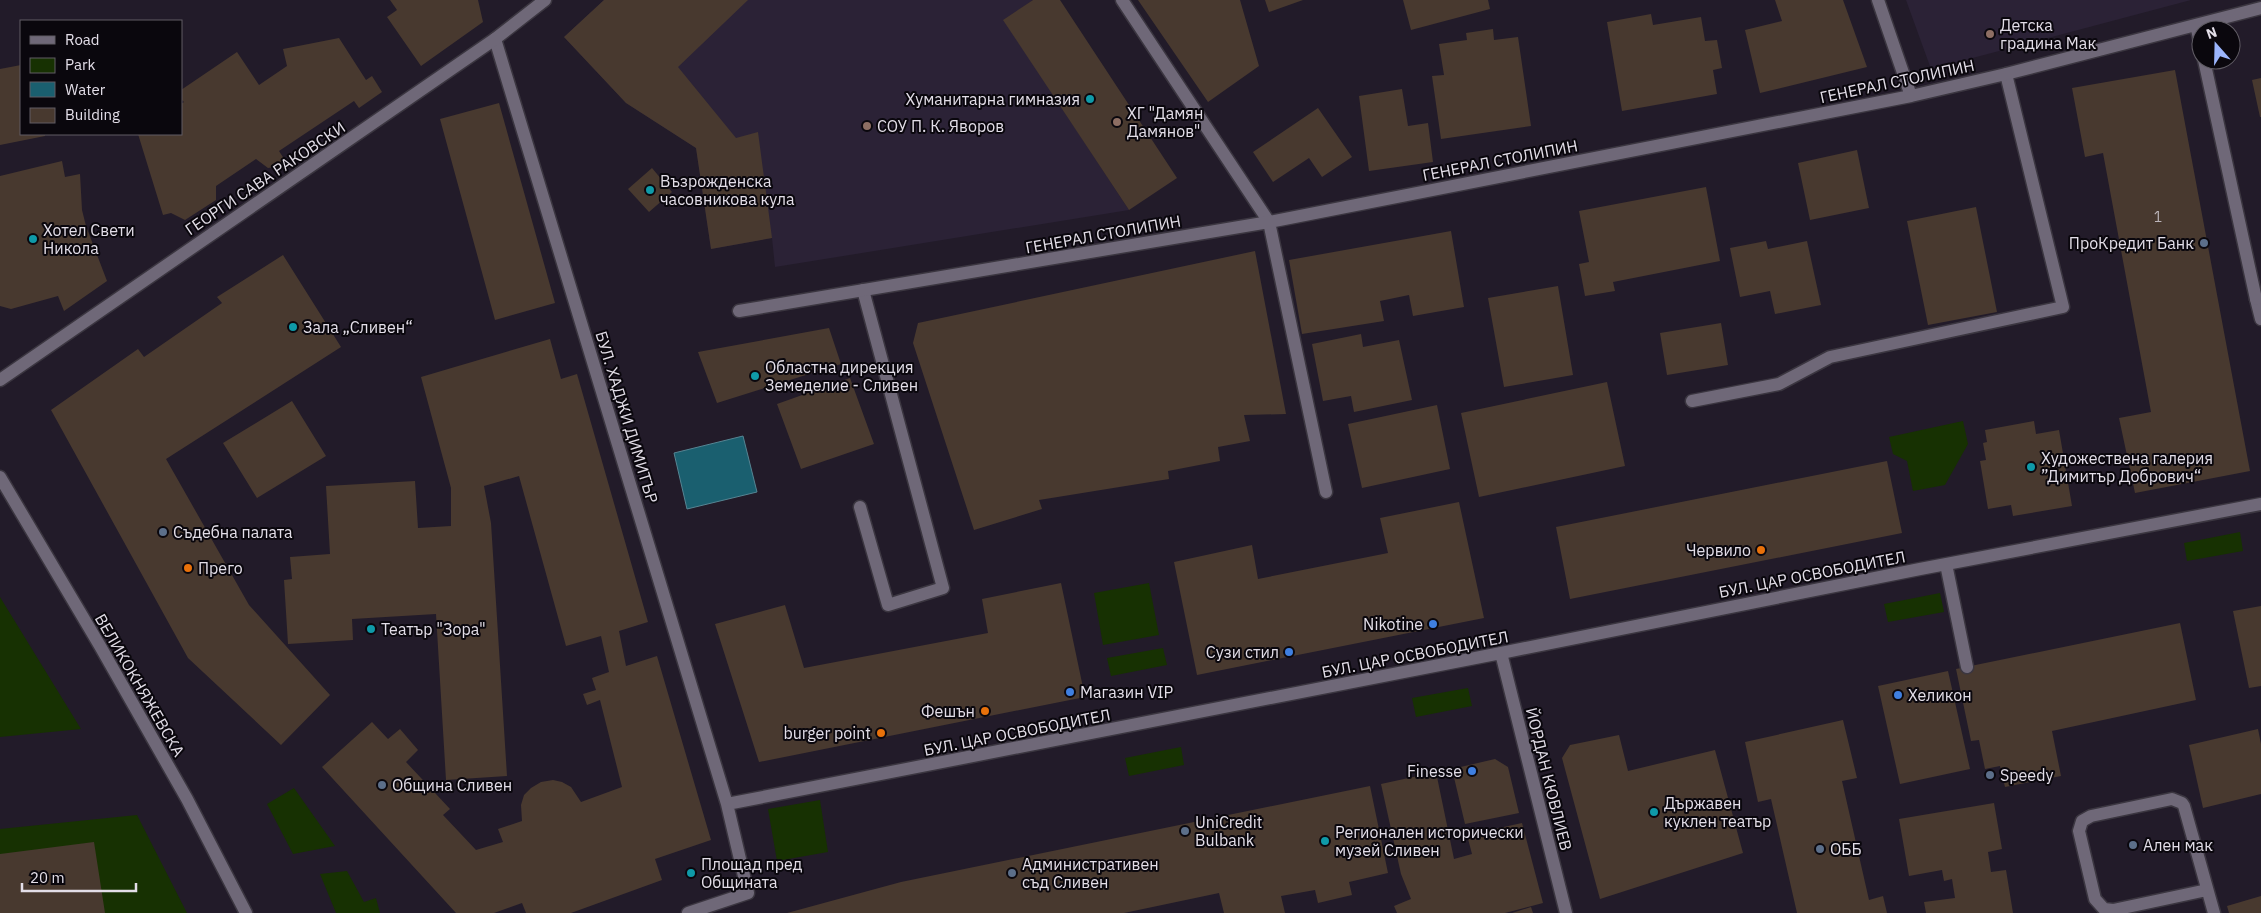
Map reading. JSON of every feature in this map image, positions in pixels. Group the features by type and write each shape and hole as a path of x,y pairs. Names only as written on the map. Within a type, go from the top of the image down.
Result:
{"street":[{"name":"ГЕОРГИ САВА РАКОВСКИ","path":"0,380 495,39 545,0"},
{"path":"1122,0 1269,222 1326,492"},
{"path":"1878,0 1911,96"},
{"name":"ГЕНЕРАЛ СТОЛИПИН","path":"2208,20 2243,6 2261,8"},
{"name":"ГЕНЕРАЛ СТОЛИПИН","path":"739,311 1269,222 1911,96 2006,74 2191,26"},
{"name":"БУЛ. ХАДЖИ ДИМИТЪР","path":"495,39 727,804"},
{"path":"2206,70 2261,319"},
{"path":"1692,401 1779,384 1830,357 2063,307 2006,74"},
{"path":"860,507 888,605 943,588 863,290"},
{"name":"ВЕЛИКОКНЯЖЕВСКА","path":"0,477 110,662 187,799 246,913"},
{"name":"БУЛ. ЦАР ОСВОБОДИТЕЛ","path":"727,804 1501,654 1946,564 2261,504"},
{"path":"1946,564 1967,667"},
{"name":"ЙОРДАН КЮВЛИЕВ","path":"1501,654 1566,913"},
{"path":"2207,890 2113,910 2104,909 2094,899 2080,836 2082,821 2100,814 2168,799 2178,800 2184,806 2214,913"},
{"path":"688,913 748,893 727,804"}],"shaded area":[{"name":"СОУ П. К. Яворов","path":"604,0 1033,0 1004,20 1129,210 775,267 772,238 711,249 696,148 626,103 564,37"},
{"name":"Детска градина Мак","path":"1906,0 2191,0 1931,69"}],"green space":[{"path":"1963,421 1968,444 1945,485 1913,491 1907,461 1893,454 1889,437"},
{"path":"2240,532 2243,551 2187,561 2184,543"},
{"path":"1149,583 1159,635 1103,645 1094,593"},
{"path":"1940,593 1944,612 1888,622 1884,604"},
{"path":"0,597 81,729 0,737"},
{"path":"1163,648 1167,665 1111,676 1107,658"},
{"path":"1468,688 1472,706 1416,717 1412,698"},
{"path":"1181,747 1184,765 1129,776 1125,758"},
{"path":"294,788 335,846 293,854 267,804"},
{"path":"820,800 828,852 777,861 768,809"},
{"path":"137,815 187,913 0,913 0,829"},
{"path":"347,871 364,902 376,898 380,913 336,913 320,874"}],"water":[{"path":"743,436 757,492 687,509 674,453"}],"building":[{"path":"390,0 478,0 483,22 421,66 387,17 397,10"},
{"path":"604,0 748,0 678,67 736,138 758,132 772,238 711,249 696,148 626,103 564,37"},
{"name":"Хуманитарна гимназия","path":"1033,0 1060,0 1177,178 1129,210 1003,20"},
{"path":"1138,0 1240,0 1259,66 1208,102"},
{"path":"1265,0 1303,0 1269,12"},
{"path":"1403,0 1488,0 1490,9 1411,30"},
{"path":"1775,0 1843,0 1867,67 1760,93 1745,30 1782,21"},
{"path":"1651,14 1653,25 1701,17 1705,41 1717,40 1722,68 1713,70 1717,94 1622,111 1607,22"},
{"path":"1493,29 1494,40 1518,37 1531,126 1441,139 1432,76 1444,75 1439,44 1467,40 1466,33"},
{"path":"339,38 366,80 372,76 382,92 359,108 354,101 279,151 286,162 280,166 268,168 256,159 216,186 216,200 185,220 171,213 163,215 138,135 182,135 182,103 184,102 182,100 182,89 237,52 259,85 287,66 283,49"},
{"path":"20,65 20,135 45,136 0,145 0,69"},
{"path":"2175,70 2250,471 2135,493 2119,418 2151,412 2103,153 2085,157 2072,88"},
{"path":"2261,78 2261,117 2260,117 2252,80"},
{"path":"1402,89 1408,126 1428,123 1433,162 1369,171 1359,96"},
{"path":"499,103 555,303 495,320 440,119"},
{"path":"1318,108 1352,157 1322,177 1309,158 1273,182 1253,152"},
{"path":"1857,150 1869,208 1810,220 1798,163"},
{"name":"Хотел Свети Никола","path":"62,161 65,177 80,174 82,210 86,226 107,281 64,311 58,296 11,309 0,306 0,176"},
{"name":"Възрожденска часовникова кула","path":"652,168 672,192 649,212 628,189"},
{"path":"1706,187 1720,261 1613,282 1615,291 1585,296 1579,264 1589,262 1579,211"},
{"path":"1976,207 1997,312 1928,325 1907,221"},
{"path":"1451,231 1464,307 1413,316 1409,295 1380,301 1384,321 1302,334 1289,260"},
{"path":"1766,241 1768,249 1807,241 1821,305 1775,314 1770,291 1740,297 1730,248"},
{"path":"1255,251 1286,414 1244,415 1250,441 1218,447 1220,461 1168,471 1169,479 1039,500 1042,509 974,530 913,343 918,323"},
{"name":"Съдебна палата","path":"283,255 341,347 166,459 249,605 330,695 281,745 188,658 51,410 138,349 144,357 222,303 217,297"},
{"path":"1558,286 1573,375 1504,387 1488,298"},
{"path":"1721,323 1728,365 1667,375 1660,333"},
{"name":"Областна дирекция Земеделие - Сливен","path":"829,328 841,364 717,403 698,352"},
{"path":"1361,334 1363,347 1399,340 1412,400 1354,412 1351,396 1323,401 1312,344"},
{"path":"550,339 561,379 577,374 648,622 619,631 626,666 657,656 711,840 655,859 662,880 571,913 526,913 522,903 494,913 456,913 322,767 372,722 388,739 400,729 418,750 406,762 450,809 443,815 476,850 503,842 498,829 522,821 521,805 524,795 541,782 553,780 562,782 571,787 581,802 622,787 600,700 587,705 583,694 596,690 592,678 609,672 601,636 566,646 519,476 484,486 491,523 507,776 446,780 436,614 352,619 353,640 288,644 284,580 292,579 290,557 330,554 326,486 415,481 418,528 451,526 451,488 421,377"},
{"path":"850,378 874,444 801,469 777,404"},
{"path":"1607,382 1625,466 1479,497 1461,413"},
{"path":"292,401 326,456 257,498 223,443"},
{"path":"1437,405 1450,469 1362,488 1348,424"},
{"path":"2034,421 2036,434 2059,430 2072,506 2013,516 2011,505 1988,509 1980,461 1986,460 1983,443 1987,442 1985,430"},
{"path":"1887,461 1902,533 1570,599 1556,527"},
{"path":"1459,502 1484,618 1197,675 1174,562 1252,545 1258,579 1388,553 1380,518"},
{"path":"1061,583 1085,697 759,762 715,624 785,605 804,668 988,633 982,599"},
{"path":"2261,606 2261,686 2249,688 2233,611"},
{"path":"2180,623 2196,700 2052,731 2061,776 2005,787 2000,766 1985,769 1979,740 1971,741 1956,669"},
{"path":"1948,671 1970,769 1900,784 1878,686"},
{"name":"ОББ","path":"1843,720 1857,778 1842,781 1869,900 1883,896 1887,913 1797,913 1771,799 1758,802 1745,742"},
{"path":"2258,729 2261,744 2261,794 2203,808 2189,745"},
{"name":"Държавен куклен театър","path":"1619,735 1628,771 1715,750 1743,853 1600,899 1562,758 1570,745"},
{"path":"1495,759 1508,767 1519,813 1465,824 1452,769"},
{"path":"1436,772 1454,859 1472,854 1467,835 1522,823 1543,903 1505,913 1397,913 1394,906 1411,899 1401,874 1381,784"},
{"path":"1370,786 1388,873 1349,882 1352,895 1318,903 1315,890 1281,896 1285,913 1224,913 1219,893 1124,913 787,913 901,882"},
{"path":"1994,803 2002,849 1988,852 1991,872 2006,870 2013,913 1926,913 1924,902 1955,898 1952,879 1944,881 1942,870 1909,876 1899,819"},
{"path":"94,842 105,913 0,913 0,854"},
{"path":"2261,896 2261,913 2229,913 2227,906"},
{"path":"1531,907 1533,913 1512,913"}],"place":[{"name":"Детска градина Мак","path":"1990,34"},
{"name":"Хуманитарна гимназия","path":"1090,99"},
{"name":"ХГ \"Дамян Дамянов\"","path":"1117,122"},
{"name":"СОУ П. К. Яворов","path":"867,126"},
{"name":"Възрожденска часовникова кула","path":"650,190"},
{"name":"Хотел Свети Никола","path":"33,239"},
{"name":"ПроКредит Банк","path":"2204,243"},
{"name":"Зала „Сливен“","path":"293,327"},
{"name":"Областна дирекция Земеделие - Сливен","path":"755,376"},
{"name":"Художествена галерия ”Димитър Добрович“","path":"2031,467"},
{"name":"Съдебна палата","path":"163,532"},
{"name":"Червило","path":"1761,550"},
{"name":"Прего","path":"188,568"},
{"name":"Nikotine","path":"1433,624"},
{"name":"Театър \"Зора\"","path":"371,629"},
{"name":"Сузи стил","path":"1289,652"},
{"name":"Магазин VIP","path":"1070,692"},
{"name":"Хеликон","path":"1898,695"},
{"name":"Фешън","path":"985,711"},
{"name":"burger point","path":"881,733"},
{"name":"Finesse","path":"1472,771"},
{"name":"Speedy","path":"1990,775"},
{"name":"Община Сливен","path":"382,785"},
{"name":"Държавен куклен театър","path":"1654,812"},
{"name":"UniCredit Bulbank","path":"1185,831"},
{"name":"Регионален исторически музей Сливен","path":"1325,841"},
{"name":"Ален мак","path":"2133,845"},
{"name":"ОББ","path":"1820,849"},
{"name":"Площад пред Общината","path":"691,873"},
{"name":"Административен съд Сливен","path":"1012,873"}]}
